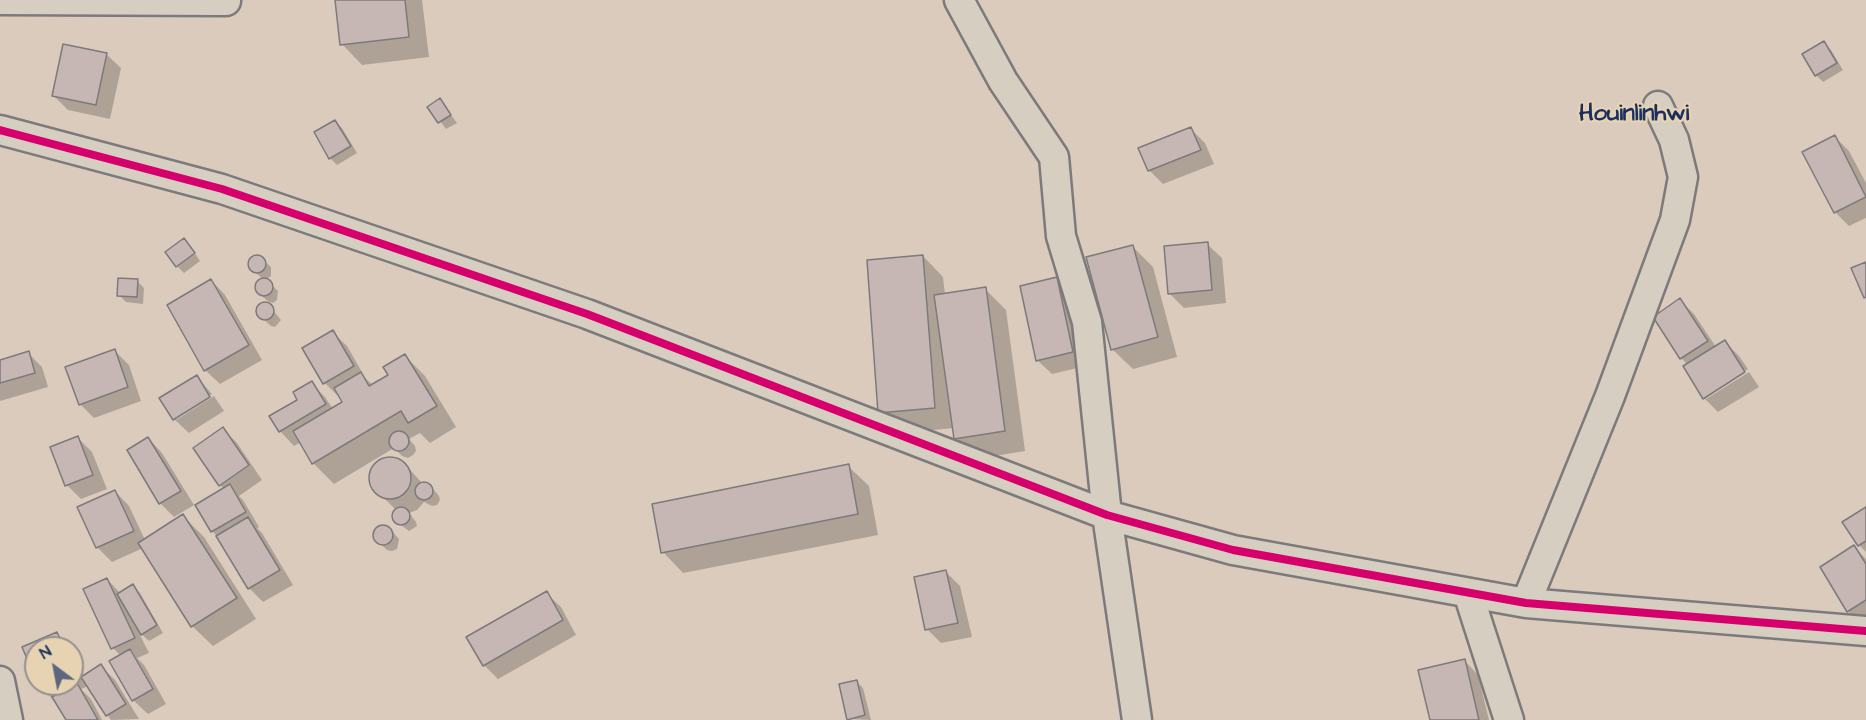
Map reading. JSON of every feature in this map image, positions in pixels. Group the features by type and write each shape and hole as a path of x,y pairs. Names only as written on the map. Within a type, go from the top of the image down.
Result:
{"street":[{"path":"0,0 226,1"},
{"path":"959,0 1003,81 1054,157 1061,236 1087,322 1107,515 1137,720"},
{"path":"1526,603 1610,396 1675,220 1683,177 1674,140 1658,106"},
{"path":"0,130 222,189 587,314 1107,515 1233,550 1526,603 1863,634"},
{"path":"1468,593 1509,720"},
{"path":"0,681 8,720"}],"building":[{"path":"335,0 405,0 409,37 340,45"},
{"path":"1824,41 1837,63 1815,76 1802,54"},
{"path":"63,44 107,53 96,105 52,96"},
{"path":"440,98 451,115 438,123 427,107"},
{"path":"335,120 351,146 329,159 314,132"},
{"path":"1191,127 1201,150 1148,171 1138,148"},
{"path":"1835,135 1866,197 1834,213 1802,152"},
{"path":"184,238 195,253 176,267 165,252"},
{"path":"1208,242 1212,290 1168,294 1164,246"},
{"path":"1133,245 1158,337 1111,350 1086,257"},
{"path":"257,255 263,258 266,264 263,270 257,273 251,270 248,264 251,258"},
{"path":"923,255 935,408 878,413 867,260"},
{"path":"1866,262 1866,297 1864,298 1851,268"},
{"path":"1057,277 1073,352 1036,361 1020,286"},
{"path":"118,278 138,279 137,297 117,296"},
{"path":"264,278 270,281 273,287 270,293 264,296 258,293 255,287 258,281"},
{"path":"211,279 249,345 204,371 167,305"},
{"path":"986,287 1005,431 954,439 934,295"},
{"path":"1680,298 1708,341 1680,359 1653,317"},
{"path":"265,302 271,305 274,311 271,317 265,320 259,317 256,311 259,305"},
{"path":"333,330 354,366 323,384 302,348"},
{"path":"1725,340 1745,372 1703,399 1683,366"},
{"path":"115,349 128,387 79,405 65,367"},
{"path":"29,351 35,373 0,383 0,360"},
{"path":"405,354 437,406 408,423 401,411 312,464 293,431 342,402 334,388 361,372 369,386 388,375 383,367"},
{"path":"197,375 210,397 173,420 159,398"},
{"path":"312,381 326,404 279,432 269,416 297,400 293,392"},
{"path":"223,427 249,465 219,486 193,448"},
{"path":"399,431 406,434 409,441 406,448 399,451 392,448 389,441 392,434"},
{"path":"78,436 93,475 65,486 50,447"},
{"path":"148,437 181,491 159,504 127,450"},
{"path":"390,457 398,458 405,463 410,470 410,486 405,493 398,498 390,499 382,498 375,493 370,486 369,478 370,470 375,463 382,458"},
{"path":"849,464 858,514 661,553 652,504"},
{"path":"424,482 430,485 433,491 430,497 424,500 418,497 415,491 418,485"},
{"path":"230,484 246,512 211,532 195,505"},
{"path":"115,490 134,531 96,548 77,507"},
{"path":"401,507 407,510 410,516 407,522 401,525 395,522 392,516 395,510"},
{"path":"1866,507 1866,541 1858,546 1842,522"},
{"path":"183,514 237,598 191,627 138,543"},
{"path":"248,517 280,570 248,589 216,536"},
{"path":"383,525 390,528 393,535 390,542 383,545 376,542 373,535 376,528"},
{"path":"1854,545 1866,564 1866,600 1847,612 1820,567"},
{"path":"946,570 958,623 925,630 914,577"},
{"path":"107,578 135,638 111,649 83,589"},
{"path":"133,584 157,625 141,635 117,594"},
{"path":"547,591 563,620 483,666 466,637"},
{"path":"130,649 153,689 132,701 109,661"},
{"path":"1465,659 1479,720 1430,720 1418,670"},
{"path":"101,664 126,704 106,716 84,682 84,675"},
{"path":"857,680 865,715 847,720 839,684"},
{"path":"84,695 98,720 66,720 52,697"}],"cycle path":[{"path":"0,130 222,189 587,314 1107,515 1233,550 1526,603 1866,631"}],"district":[{"name":"Houinlinhwi","path":"1634,115"}]}
